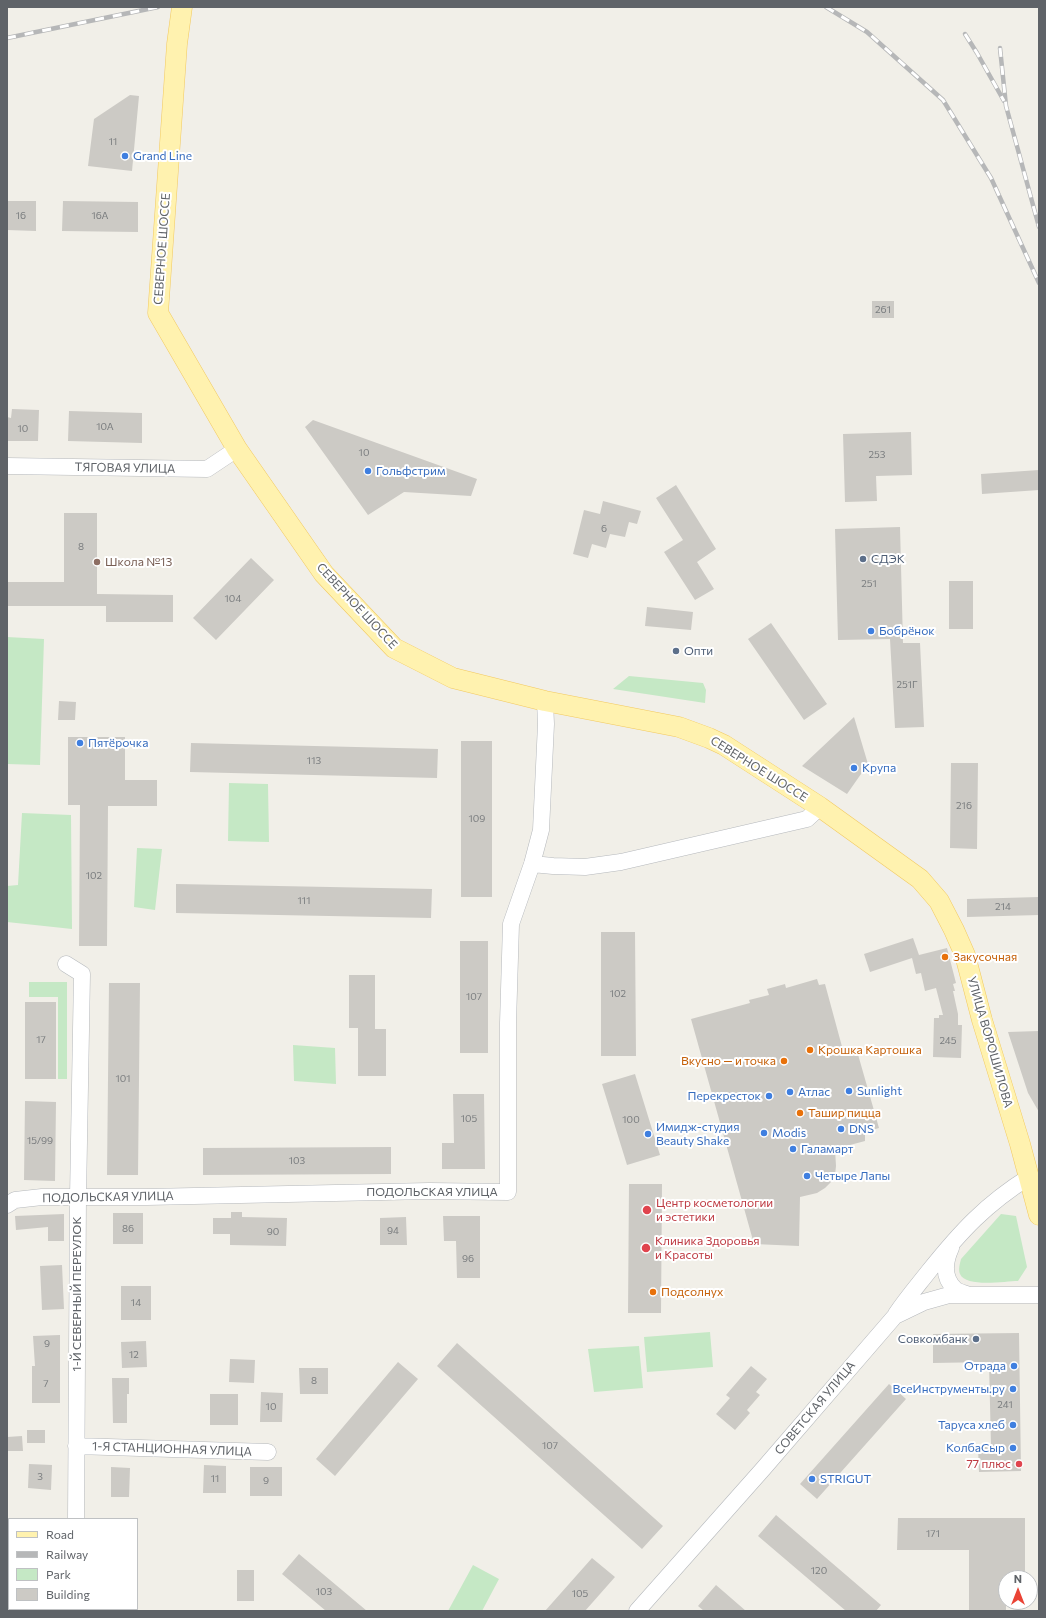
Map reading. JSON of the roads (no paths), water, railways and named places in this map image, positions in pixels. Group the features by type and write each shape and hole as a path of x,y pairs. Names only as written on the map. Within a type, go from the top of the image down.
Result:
{"main road":[{"name":"СЕВЕРНОЕ ШОССЕ","path":"182,7 176,52 158,313 237,449 324,574 394,648 453,678 545,702 679,727 709,738 724,745 820,807 920,879"},
{"name":"УЛИЦА ВОРОШИЛОВА","path":"920,879 939,901 965,955 982,1020 1029,1176 1039,1215"}],"street":[{"name":"ТЯГОВАЯ УЛИЦА","path":"7,466 207,469 237,449"},
{"name":"ПОДОЛЬСКАЯ УЛИЦА","path":"7,1205 14,1200 42,1197 78,1196 155,1197 508,1192 509,1015 512,924 532,864 541,830 546,724 545,702"},
{"path":"532,864 585,867 621,862 807,819 820,807"},
{"name":"1-Й СЕВЕРНЫЙ ПЕРЕУЛОК","path":"66,964 82,974 78,1196 76,1518"},
{"path":"895,1316 905,1301 956,1237 984,1210 1011,1188 1029,1176"},
{"path":"956,1237 947,1257 945,1269 948,1280 955,1289 971,1296"},
{"name":"СОВЕТСКАЯ УЛИЦА","path":"637,1611 763,1469 895,1316 937,1297 949,1295 971,1296 1039,1294"},
{"name":"1-Я СТАНЦИОННАЯ УЛИЦА","path":"76,1446 268,1452"}],"railway":[{"path":"7,38 158,7"},
{"path":"826,7 867,32 943,100 991,178 1039,283"},
{"path":"965,34 1004,101"},
{"path":"1000,48 1006,106 1039,227"}],"place":[{"name":"Grand Line","path":"125,156"},
{"name":"Гольфстрим","path":"368,471"},
{"name":"СДЭК","path":"863,559"},
{"name":"Школа №13","path":"97,562"},
{"name":"Бобрёнок","path":"871,631"},
{"name":"Опти","path":"676,651"},
{"name":"Пятёрочка","path":"80,743"},
{"name":"Крупа","path":"854,768"},
{"name":"Закусочная","path":"945,957"},
{"name":"Крошка Картошка","path":"810,1050"},
{"name":"Вкусно — и точка","path":"784,1061"},
{"name":"Sunlight","path":"849,1091"},
{"name":"Атлас","path":"790,1092"},
{"name":"Перекресток","path":"769,1096"},
{"name":"Ташир пицца","path":"800,1113"},
{"name":"DNS","path":"841,1129"},
{"name":"Modis","path":"764,1133"},
{"name":"Имидж-студия Beauty Shake","path":"648,1134"},
{"name":"Галамарт","path":"793,1149"},
{"name":"Четыре Лапы","path":"807,1176"},
{"name":"Центр косметологии и эстетики","path":"647,1210"},
{"name":"Клиника Здоровья и Красоты","path":"646,1248"},
{"name":"Подсолнух","path":"653,1292"},
{"name":"Совкомбанк","path":"976,1339"},
{"name":"Отрада","path":"1014,1366"},
{"name":"ВсеИнструменты.ру","path":"1013,1389"},
{"name":"Таруса хлеб","path":"1013,1425"},
{"name":"КолбаСыр","path":"1013,1448"},
{"name":"77 плюс","path":"1019,1464"},
{"name":"STRIGUT","path":"812,1479"}]}
